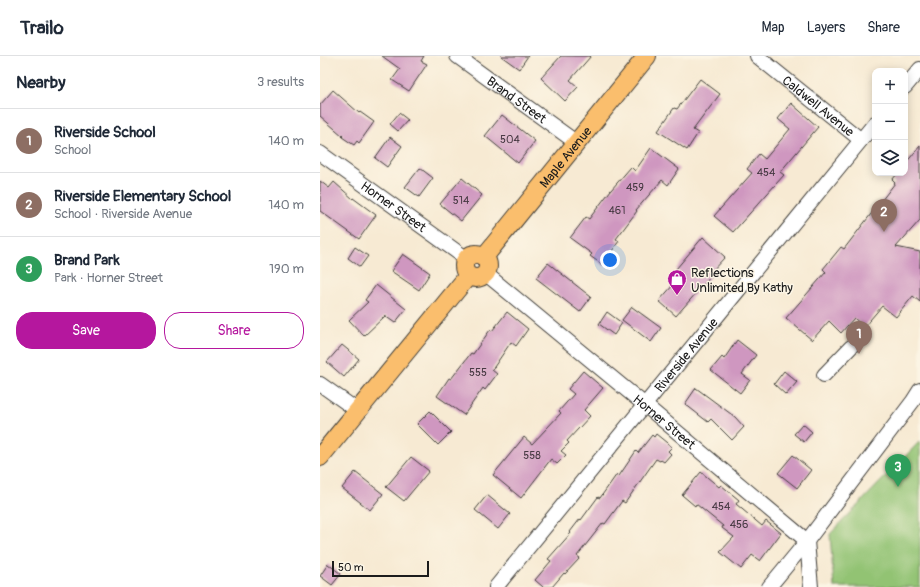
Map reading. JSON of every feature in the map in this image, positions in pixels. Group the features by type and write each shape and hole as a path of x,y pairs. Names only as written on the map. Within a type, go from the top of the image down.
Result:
{"main road":[{"name":"Maple Avenue","path":"320,457 647,56"}],"street":[{"name":"Brand Street","path":"457,56 577,142"},
{"name":"Caldwell Avenue","path":"757,56 861,140"},
{"path":"908,83 920,69"},
{"name":"Riverside Avenue","path":"496,587 872,127"},
{"name":"Horner Street","path":"320,153 476,266 807,541"},
{"path":"824,375 851,347"},
{"path":"320,384 358,411"},
{"path":"769,587 807,541 920,390"},
{"path":"807,541 811,587"}],"green space":[{"path":"920,441 920,587 834,587 830,534"}],"building":[{"path":"382,56 424,56 421,61 427,64 409,91 392,80 400,69"},
{"path":"501,56 528,56 519,69"},
{"path":"561,56 591,56 570,80 578,87 565,101 541,78"},
{"path":"700,79 720,94 693,130 698,133 687,150 658,131 674,108 677,109"},
{"path":"333,90 359,113 360,112 374,122 359,143 357,141 354,145 342,137 343,136 320,116 320,105"},
{"path":"791,103 818,127 780,172 784,175 733,232 714,216 752,173 747,169 759,154 765,159 790,129 778,119"},
{"path":"399,113 408,120 398,131 390,124"},
{"path":"502,115 535,141 518,163 485,136"},
{"path":"390,137 402,146 387,167 375,158"},
{"path":"920,146 920,220 896,247 920,252 920,302 913,296 896,317 882,306 864,327 854,318 841,333 829,321 812,340 786,318 826,272 823,269 841,247 844,249 895,183 892,180 895,176 908,176 908,160"},
{"path":"651,148 679,169 668,185 662,180 636,210 637,211 616,239 619,241 612,251 614,253 604,266 590,256 592,254 570,238 586,217 589,219 631,167 635,171"},
{"path":"420,168 433,178 419,197 405,187"},
{"path":"462,178 482,195 461,221 440,204"},
{"path":"320,181 329,188 334,182 353,199 376,215 359,239 320,211"},
{"path":"703,237 725,257 710,273 712,275 676,316 659,301 682,275 676,269"},
{"path":"355,247 368,256 360,267 348,258"},
{"path":"403,254 430,273 419,290 391,271"},
{"path":"548,263 591,297 580,312 536,278"},
{"path":"376,285 406,309 395,323 385,316 364,336 349,320 368,302 365,300"},
{"path":"632,307 661,328 651,342 622,320"},
{"path":"507,312 528,329 516,346 511,342 492,370 497,374 485,390 483,388 464,415 437,396 449,378 451,379 471,353 473,354 490,330 492,331"},
{"path":"607,312 622,323 614,335 599,324"},
{"path":"737,340 756,355 742,374 750,380 740,393 711,370 722,357 724,359"},
{"path":"342,345 359,359 344,377 327,362"},
{"path":"583,371 603,388 584,410 590,416 567,441 569,443 561,451 566,455 557,464 551,459 521,498 493,475 524,437 532,444 561,413 559,411 574,394 568,389"},
{"path":"784,371 797,382 786,395 774,384"},
{"path":"696,388 735,417 744,427 732,440 711,419 708,422 685,404"},
{"path":"430,411 451,432 438,445 417,424"},
{"path":"803,424 812,432 804,442 794,434"},
{"path":"656,434 672,447 668,451 671,454 664,462 656,459 625,503 622,501 605,524 603,523 577,556 580,558 552,587 543,587 535,580 551,561 548,559 571,533 570,532 598,497 600,498 617,474 619,476 636,451 638,453 652,435 654,437"},
{"path":"793,455 811,470 797,488 778,473"},
{"path":"411,457 429,471 404,501 386,487"},
{"path":"355,472 383,494 370,510 342,488"},
{"path":"701,472 719,487 721,485 739,500 736,504 762,526 766,521 781,533 760,561 752,555 741,569 720,552 734,537 696,504 695,506 682,495"},
{"path":"487,495 510,514 498,529 475,510"},
{"path":"328,564 341,574 332,585 320,576"}],"place":[{"name":"Riverside Elementary School","path":"884,232"},
{"name":"Reflections Unlimited By Kathy","path":"677,296"},
{"name":"Riverside School","path":"859,354"},
{"name":"Brand Park","path":"898,487"}]}
